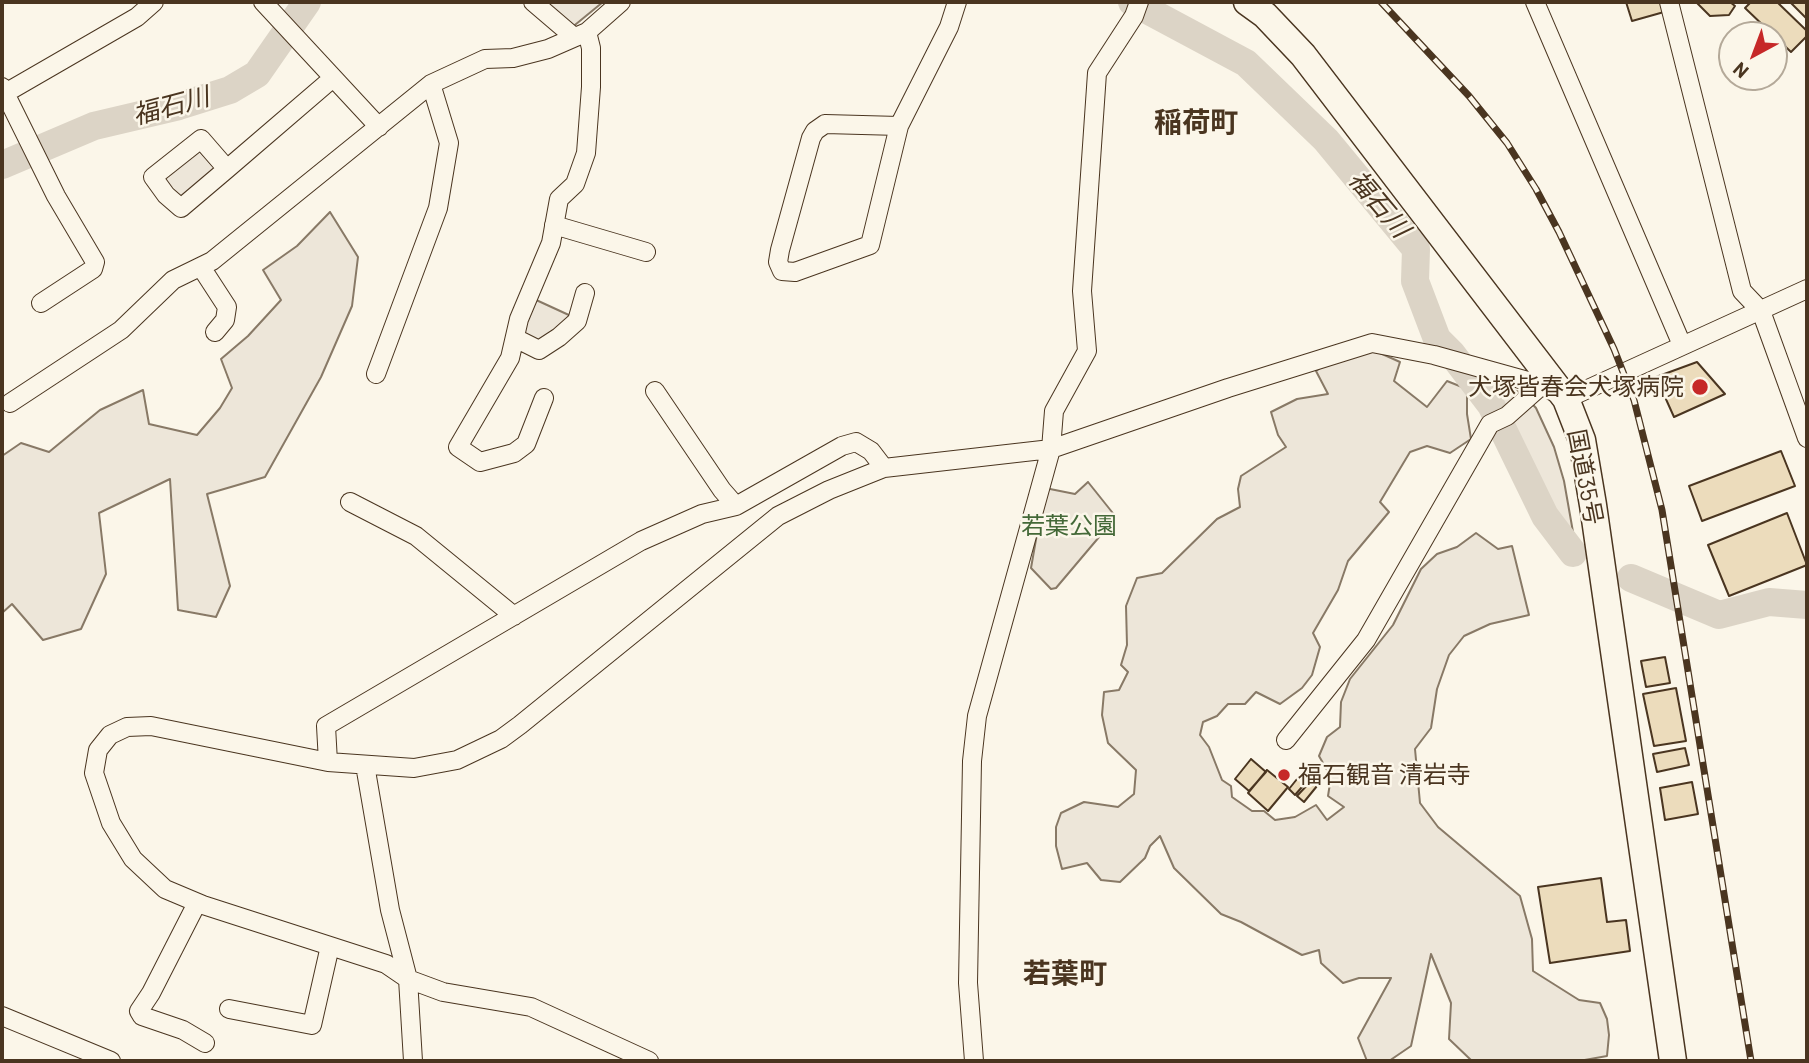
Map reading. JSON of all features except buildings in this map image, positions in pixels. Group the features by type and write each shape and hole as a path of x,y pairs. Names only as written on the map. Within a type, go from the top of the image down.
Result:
{"highway":[{"name":"国道35号","path":"1247,2 1265,15 1303,55 1566,398 1581,440 1593,505 1673,1061"}],"street":[{"path":"41,303 93,269 95,262 3,91 137,17 153,2"},
{"path":"263,2 379,127"},
{"path":"533,2 581,35 591,48 592,87 586,153 575,184 559,199 551,243 529,292 510,358 458,447 480,462 514,453 526,444 544,398"},
{"path":"10,403 121,330 173,280 212,261 432,84 485,59 513,58 548,49 581,35 621,2"},
{"path":"899,125 825,124 815,131 780,250 778,262 782,271 795,272 870,245 899,125 949,27 957,2"},
{"path":"1535,2 1682,345"},
{"path":"1669,2 1742,291 1761,311 1807,438"},
{"path":"974,1061 968,983 972,761 977,716 1051,450 1054,411 1087,351 1082,291 1097,73 1137,9"},
{"path":"227,169 334,78"},
{"path":"376,374 438,208 449,143 432,84"},
{"path":"554,225 646,252"},
{"path":"201,267 227,307 225,320 215,332"},
{"path":"649,1061 531,1007 443,992 408,979 386,964 197,903 165,889 133,859 111,823 94,773 98,750 110,735 127,727 151,726 328,762 414,768 457,760 501,739 778,516 884,468 1051,450 1228,388 1372,343 1434,355 1542,385 1566,398 1807,289"},
{"path":"515,338 539,350 577,321 585,293"},
{"path":"1286,740 1366,640 1490,424 1507,416 1542,385"},
{"path":"655,391 722,490 736,506"},
{"path":"328,762 326,726 641,541 702,514 736,506 842,446 856,442 871,451 884,468"},
{"path":"350,502 416,536 514,616"},
{"path":"365,765 390,910 408,979 413,1061"},
{"path":"197,903 139,1012 142,1016 183,1030 205,1043"},
{"path":"229,1009 312,1025 330,946"},
{"path":"2,1016 111,1061"}],"green space":[{"path":"541,2 603,2 570,29"},
{"path":"196,147 216,169 181,202 163,181 163,173"},
{"path":"330,212 358,257 352,306 321,377 265,477 207,494 230,586 216,617 178,610 170,479 99,513 106,574 81,629 43,640 12,604 2,613 2,456 21,443 49,452 100,410 143,390 149,424 197,435 220,408 232,388 221,359 248,336 281,300 263,270 297,246"},
{"path":"534,299 571,316 540,343 520,332"},
{"path":"1371,349 1400,362 1394,381 1427,407 1447,381 1467,389 1471,439 1450,453 1427,446 1410,452 1380,502 1389,512 1348,561 1338,590 1313,633 1320,647 1312,675 1302,688 1280,704 1256,692 1245,704 1228,704 1217,716 1203,722 1200,735 1209,747 1222,780 1231,786 1232,797 1252,811 1264,811 1275,820 1295,817 1316,805 1327,820 1344,807 1328,796 1331,777 1319,756 1327,737 1340,727 1341,702 1350,679 1393,625 1421,569 1437,554 1457,547 1476,533 1498,549 1512,546 1529,615 1490,624 1464,636 1449,655 1437,689 1431,728 1415,749 1420,803 1438,827 1520,896 1532,939 1533,971 1579,1000 1600,1003 1607,1019 1607,1056 1579,1061 1472,1061 1449,1039 1451,1003 1431,954 1411,1046 1389,1061 1367,1061 1358,1038 1391,978 1359,978 1343,983 1321,963 1319,950 1302,955 1221,914 1174,868 1160,836 1150,846 1145,858 1120,882 1101,880 1087,863 1062,869 1056,846 1056,827 1061,813 1084,802 1118,807 1134,794 1136,770 1108,743 1102,715 1104,692 1119,690 1128,672 1121,665 1127,645 1126,606 1137,578 1162,573 1217,519 1240,507 1238,489 1241,476 1286,447 1278,435 1271,412 1297,399 1328,394 1316,371 1330,361"},
{"path":"1491,382 1522,393 1536,408 1554,447 1564,481 1576,549 1569,549 1485,383"},
{"name":"若葉公園","path":"1088,482 1116,517 1056,588 1051,589 1031,568 1045,488 1075,494"}],"waterway":[{"name":"福石川","path":"2,165 94,126 179,106 230,90 257,74 307,2"},
{"name":"福石川","path":"1132,2 1246,63 1326,140 1416,249 1415,281 1437,339 1452,354 1491,405 1545,516 1573,553"},
{"name":"福石川","path":"1631,578 1719,615 1769,602 1807,605"}],"railway":[{"path":"1381,2 1469,96 1507,143 1559,232 1614,349 1634,400 1662,510 1751,1061"}],"place":[{"name":"犬塚皆春会犬塚病院","path":"1700,387"},
{"name":"福石観音 清岩寺","path":"1284,775"}],"district":[{"name":"稲荷町","path":"1196,123"},
{"name":"若葉町","path":"1065,974"}]}
